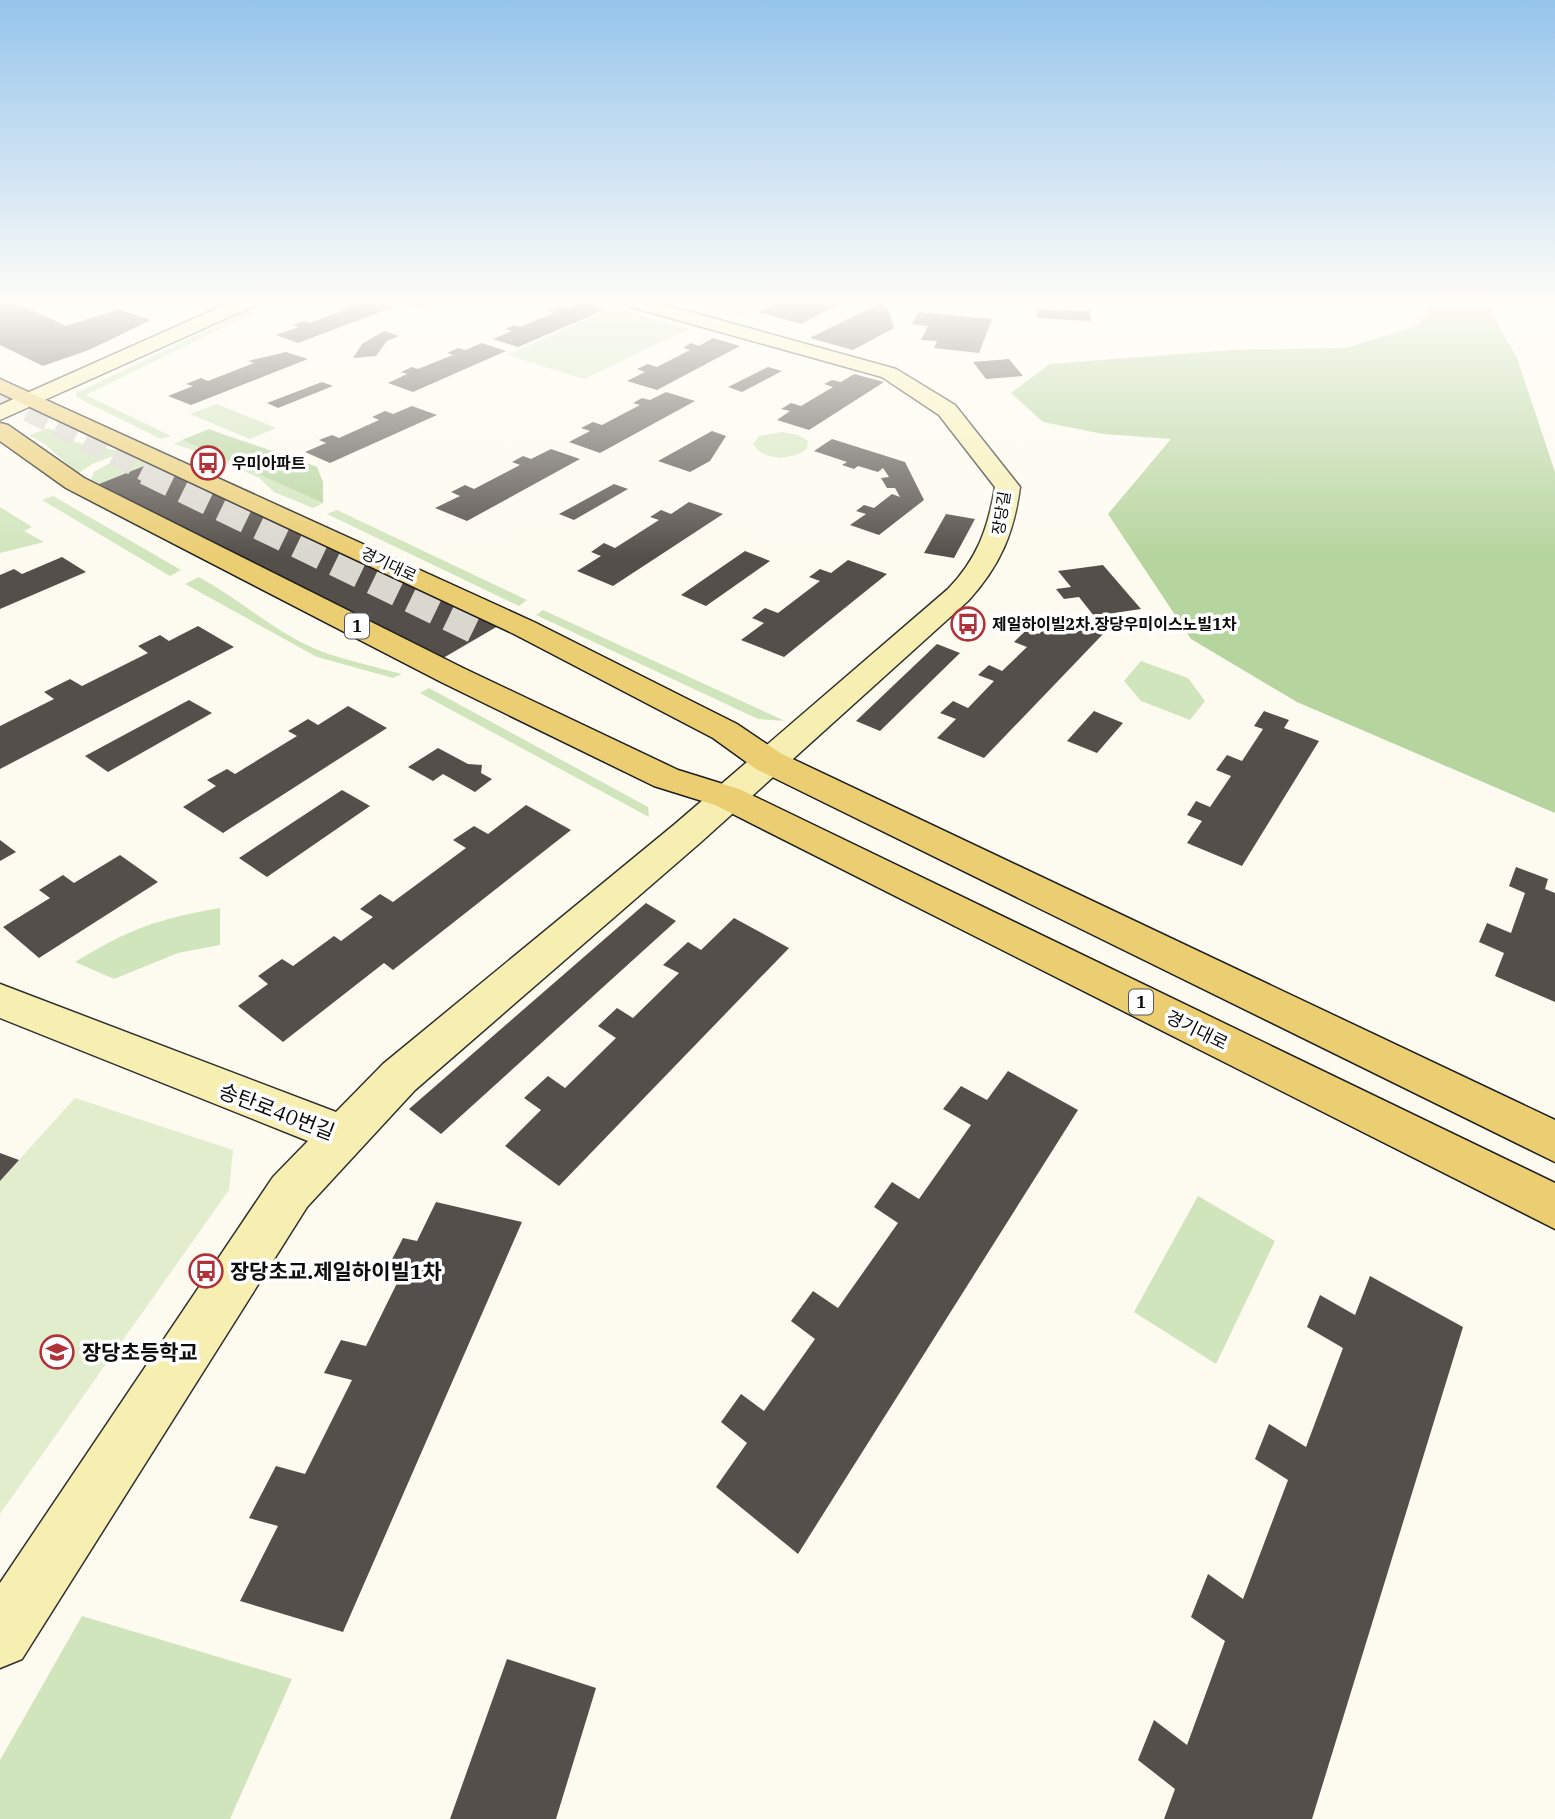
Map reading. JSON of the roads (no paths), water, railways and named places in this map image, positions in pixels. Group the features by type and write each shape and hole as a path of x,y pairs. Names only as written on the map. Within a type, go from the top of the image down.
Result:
{"main road":[{"name":"경기대로","path":"9,397 149,452 524,628 724,731 748,779"},
{"name":"경기대로","path":"0,430 91,471 452,675 666,778 748,779"},
{"path":"91,471 149,452"},
{"name":"경기대로","path":"1555,1143 748,779 681,762 471,642 703,743 748,779 1555,1207"}],"street":[{"path":"9,397 31,387"},
{"path":"9,397 34,387"},
{"name":"장당길","path":"344,1134 399,1077 688,833 974,579 1001,534 1008,487 947,410 911,387"},
{"name":"송탄로40번길","path":"0,1000 274,1110 344,1134 290,1192 0,1637"}],"tunnel":[{"path":"0,396 148,472"},
{"path":"148,472 484,634"}],"place":[{"name":"우미아파트","path":"208,463"},
{"name":"제일하이빌2차.장당우미이스노빌1차","path":"968,624"},
{"name":"장당초교.제일하이빌1차","path":"206,1271"},
{"name":"장당초등학교","path":"57,1352"}]}
